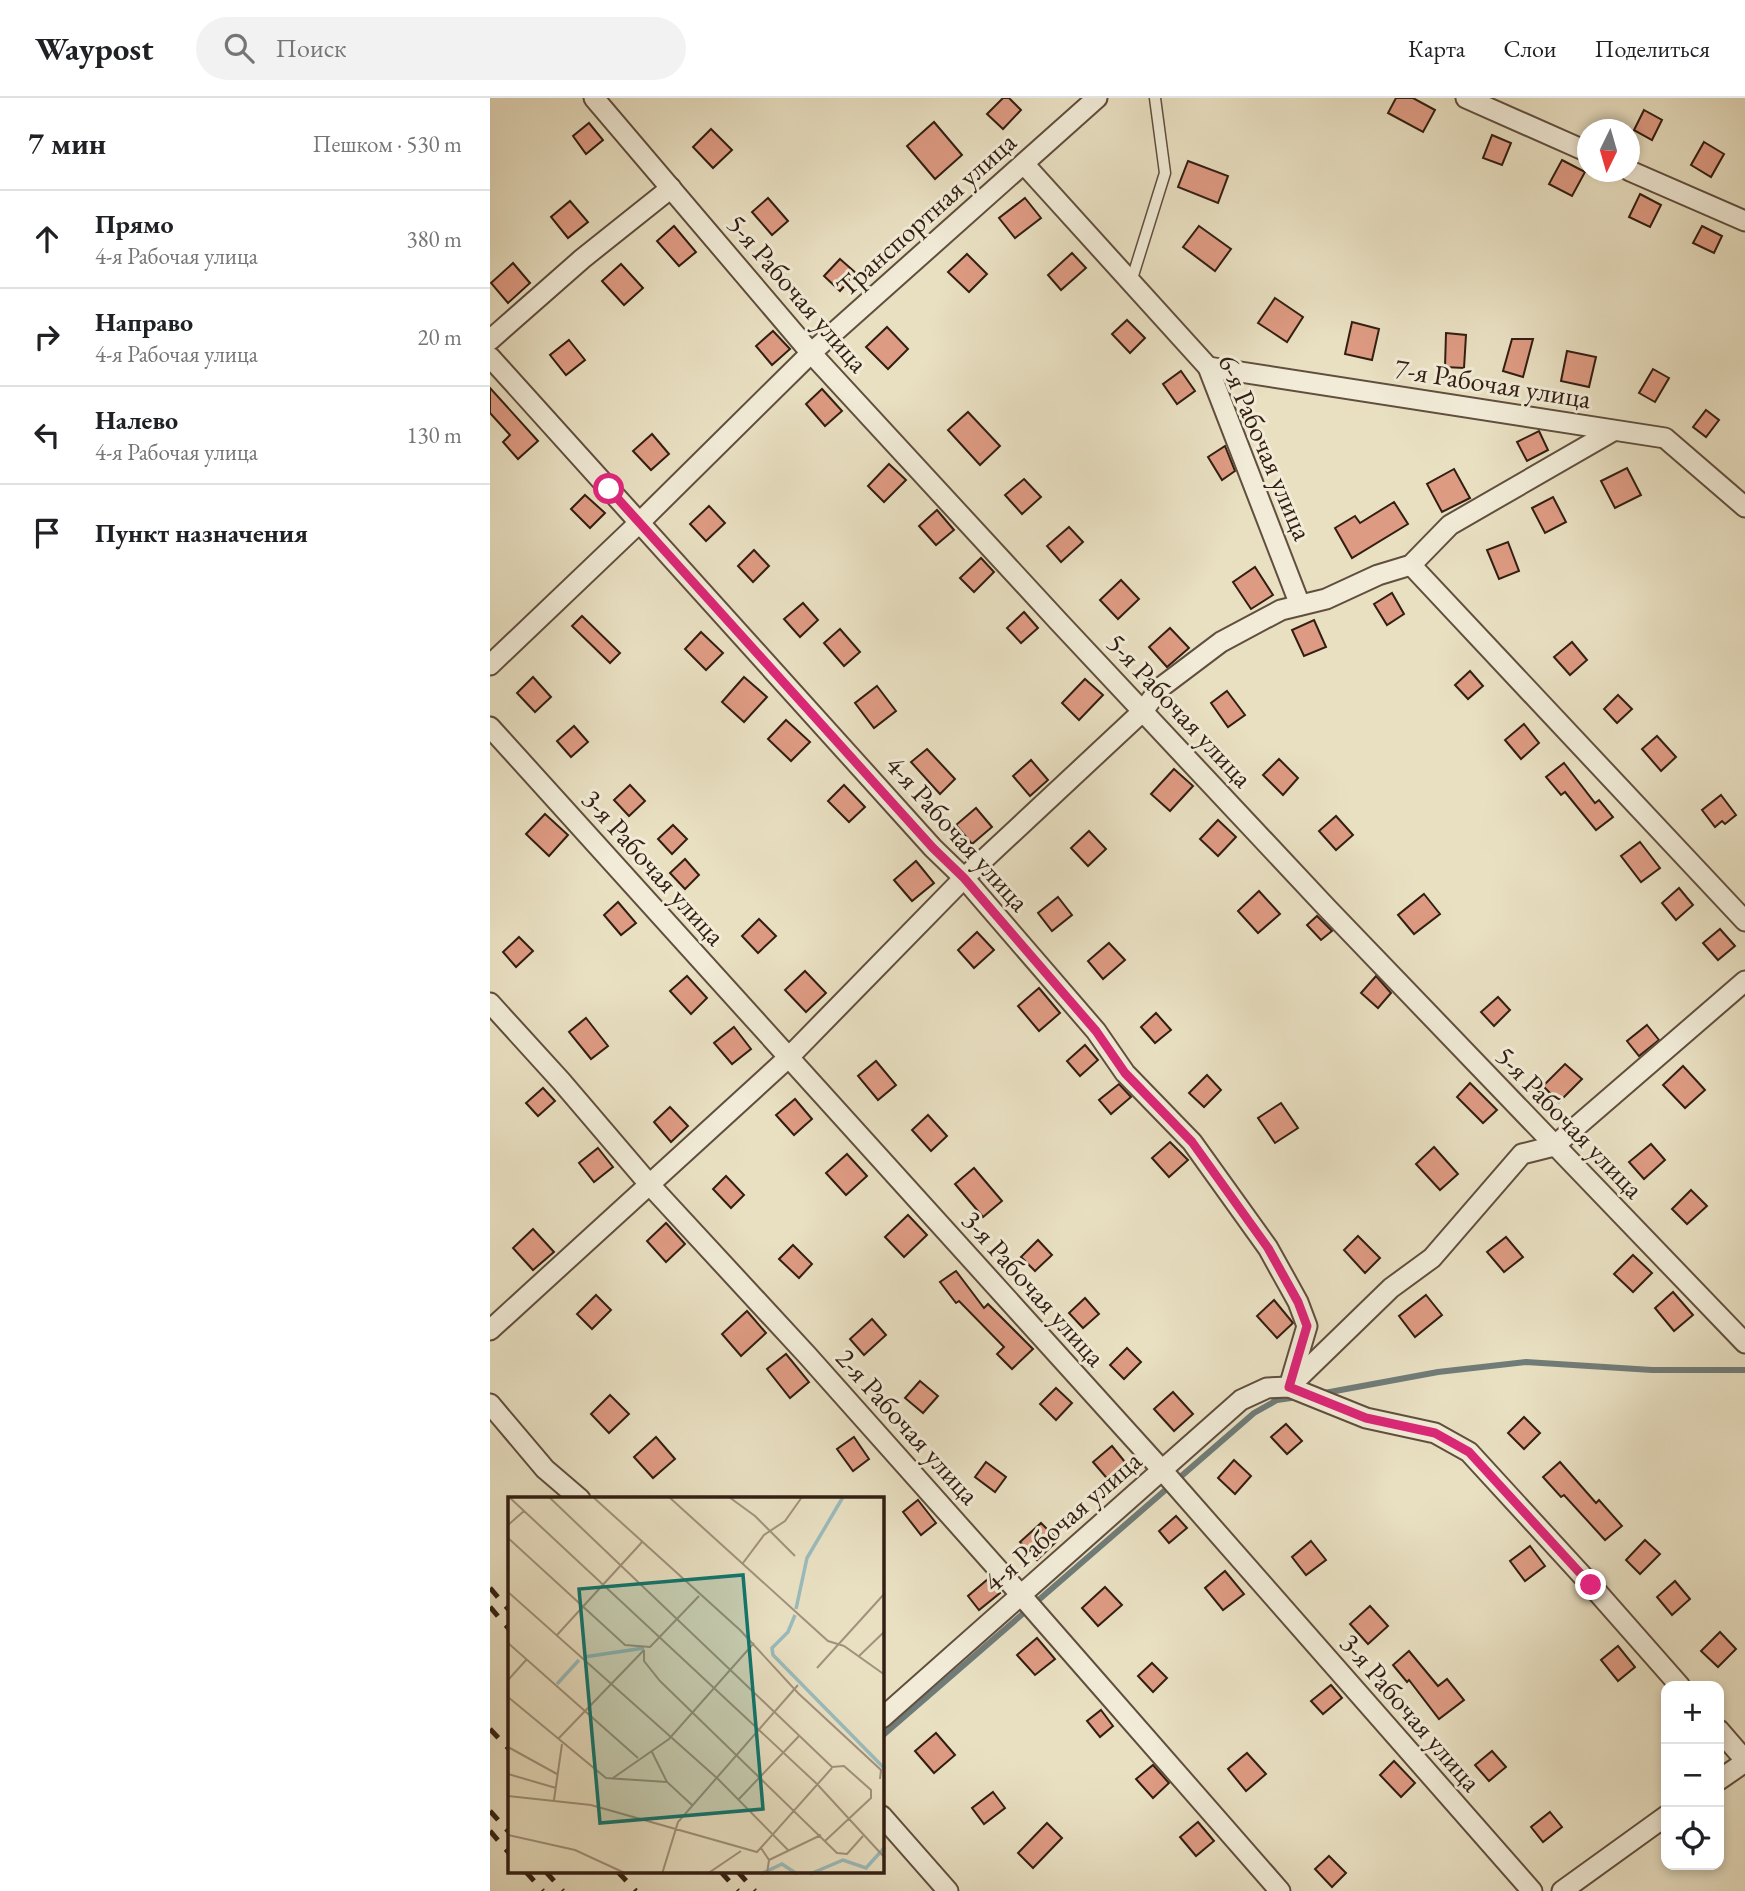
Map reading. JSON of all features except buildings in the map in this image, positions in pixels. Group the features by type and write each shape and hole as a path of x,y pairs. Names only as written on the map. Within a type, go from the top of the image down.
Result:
{"street":[{"name":"5-я Рабочая улица","path":"594,98 811,353 1143,711 1554,1146 1745,1343"},
{"name":"Транспортная улица","path":"490,664 640,522 811,353 1097,98"},
{"path":"1466,98 1577,148"},
{"name":"6-я Рабочая улица","path":"1024,164 1208,366 1300,605"},
{"path":"1640,176 1745,221"},
{"path":"490,340 582,259 671,188"},
{"name":"4-я Рабочая улица","path":"490,357 933,848 964,878 1096,1031 1125,1073 1192,1142 1268,1248 1298,1302 1307,1326 1289,1387 1267,1388 1241,1400 884,1716"},
{"name":"7-я Рабочая улица","path":"1208,366 1665,438 1745,507"},
{"path":"490,1330 789,1058 964,878 1143,711 1160,688 1221,642 1281,610 1326,598 1378,575 1411,565 1450,525 1613,431"},
{"path":"1411,565 1745,921"},
{"name":"3-я Рабочая улица","path":"490,727 1162,1470 1532,1891"},
{"path":"1677,1681 1469,1452 1435,1433 1366,1418 1289,1387 1391,1288 1432,1258 1522,1154 1554,1146 1745,981"},
{"name":"2-я Рабочая улица","path":"490,1003 649,1184 807,1355 1020,1594 1280,1891"},
{"path":"490,1404 545,1469 578,1497"},
{"path":"1724,1736 1745,1761 1724,1776"},
{"path":"884,1818 948,1891"},
{"path":"1562,1891 1661,1820"}],"lane":[{"path":"1131,282 1164,173 1155,98"}],"waterway":[{"path":"1319,1394 1438,1372 1526,1362 1652,1370 1745,1370"},
{"path":"884,1734 1254,1413 1277,1400 1298,1397"}],"railway":[{"path":"490,1588 508,1609"},
{"path":"490,1607 508,1628"},
{"path":"490,1729 508,1748"},
{"path":"490,1811 508,1831"},
{"path":"490,1831 508,1852"},
{"path":"528,1874 543,1891"},
{"path":"548,1874 563,1891"},
{"path":"620,1874 636,1891"},
{"path":"723,1874 738,1891"},
{"path":"740,1874 755,1891"}],"route":[{"path":"609,489 933,848 964,878 1096,1031 1125,1073 1192,1142 1222,1181 1268,1248 1298,1302 1307,1326 1289,1387 1366,1418 1435,1433 1469,1452 1591,1585"}]}
